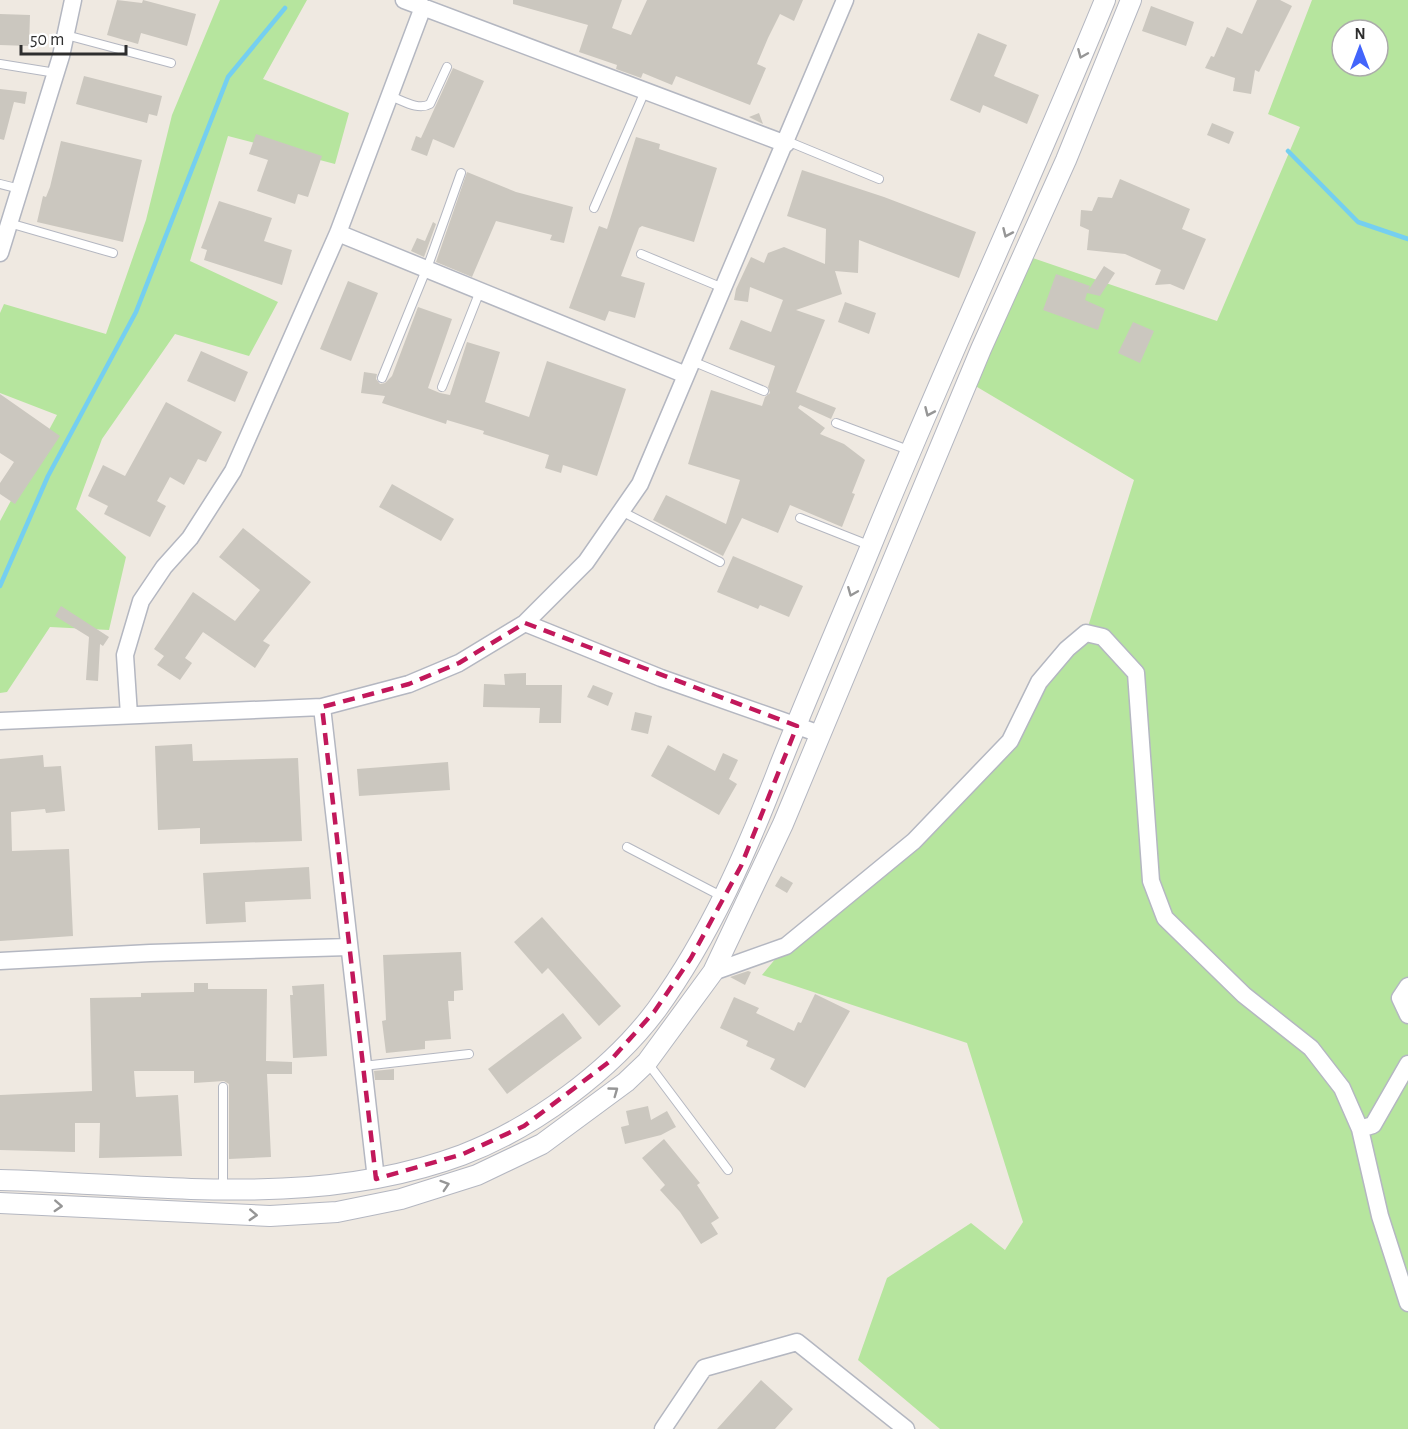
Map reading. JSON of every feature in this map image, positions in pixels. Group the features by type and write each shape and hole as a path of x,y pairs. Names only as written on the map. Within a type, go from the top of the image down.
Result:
{"street":[{"path":"0,253 56,73 73,0"},
{"path":"404,0 786,143"},
{"path":"0,721 322,707 409,684 459,663 525,623 586,562 640,484 845,0"},
{"path":"0,1180 262,1191 319,1188 396,1176 463,1154 524,1126 609,1062 654,1012 691,958 724,897 762,817 871,546 1044,150 1105,0"},
{"path":"0,1203 270,1216 337,1212 400,1199 477,1175 542,1144 626,1082 647,1062 713,972 783,824 981,349 1066,160 1131,0"},
{"path":"129,715 125,655 141,601 164,567 190,538 233,471 338,233 423,7"},
{"path":"338,233 480,291 689,368"},
{"path":"525,623 661,678 820,734"},
{"path":"713,972 786,945 914,841 1010,741 1039,682 1067,649 1086,633 1103,637 1136,673 1151,881 1165,918 1244,995 1311,1048 1342,1088 1360,1129 1380,1216 1408,1303"},
{"path":"322,707 376,1179"},
{"path":"0,961 150,953 349,947"},
{"path":"1408,986 1400,998 1408,1015"},
{"path":"1360,1129 1373,1125 1408,1064"},
{"path":"663,1429 704,1368 797,1342 906,1429"}],"lane":[{"path":"66,35 171,63"},
{"path":"0,64 56,73"},
{"path":"390,96 417,106 430,104 447,67"},
{"path":"594,208 645,91"},
{"path":"786,143 879,179"},
{"path":"382,378 426,269 461,173"},
{"path":"0,184 20,189"},
{"path":"9,223 113,253"},
{"path":"641,254 723,288"},
{"path":"442,387 480,291"},
{"path":"689,368 764,391"},
{"path":"836,423 912,451"},
{"path":"622,512 720,562"},
{"path":"800,518 871,546"},
{"path":"627,847 724,897"},
{"path":"363,1066 469,1054"},
{"path":"647,1062 728,1170"},
{"path":"223,1087 223,1189"}],"highlighted area":[{"path":"525,623 797,726 741,866 691,958 654,1012 609,1062 524,1126 463,1154 376,1179 322,707 409,684 459,663"}],"green space":[{"path":"220,0 307,0 263,79 349,113 335,164 228,136 190,261 278,302 249,356 175,334 102,439 76,509 126,557 109,630 50,627 7,692 0,693 0,521 57,415 0,393 0,313 4,304 106,334 146,220 172,115"},
{"path":"1312,0 1408,0 1408,1429 940,1429 858,1360 887,1278 971,1223 1005,1250 1023,1222 967,1043 762,975 786,946 829,911 1009,741 1039,682 1086,633 1134,480 967,381 1024,255 1217,321 1300,127 1268,114"}],"building":[{"path":"117,0 142,3 143,0 196,14 187,46 141,33 138,44 107,35"},
{"path":"513,0 622,0 612,28 631,35 647,0 803,0 794,21 780,14 757,64 766,68 750,105 676,76 672,85 643,73 641,78 616,69 617,65 579,52 588,25 513,4"},
{"path":"1257,0 1280,0 1292,6 1259,72 1255,70 1251,94 1233,91 1235,78 1205,68 1211,56 1214,57 1227,27 1242,34"},
{"path":"1151,6 1194,22 1186,46 1142,31"},
{"path":"0,14 30,15 29,46 0,45"},
{"path":"978,33 1007,45 994,76 1039,95 1027,124 983,105 980,113 950,100"},
{"path":"453,68 484,81 454,148 433,139 427,156 411,150 416,136 421,138"},
{"path":"84,76 162,96 157,116 149,114 147,123 76,104"},
{"path":"0,89 27,92 25,104 14,102 4,140 0,139"},
{"path":"759,113 763,124 749,117"},
{"path":"1212,123 1234,132 1229,144 1207,135"},
{"path":"256,134 322,156 308,197 298,194 295,204 257,191 268,160 249,154"},
{"path":"636,137 660,144 659,149 717,168 694,242 642,226 639,228 621,276 645,283 635,318 609,311 605,321 569,308 599,226 607,229"},
{"path":"61,141 142,160 123,242 37,222 43,196 46,197 50,187"},
{"path":"802,170 884,197 976,232 959,278 859,240 858,273 835,271 842,294 796,310 825,320 796,392 836,408 831,419 800,405 798,408 825,428 820,434 844,444 865,460 852,493 855,494 842,527 790,505 778,533 742,518 723,556 653,520 666,495 726,524 740,480 688,464 711,390 762,406 765,397 770,393 768,387 775,366 729,349 741,320 771,332 783,300 750,287 748,302 734,300 736,289 751,257 764,263 768,253 784,247 825,264 826,229 787,216"},
{"path":"467,172 516,192 573,207 564,243 550,240 552,235 496,221 472,277 436,262"},
{"path":"1120,179 1190,209 1182,229 1206,239 1184,290 1170,284 1155,285 1161,270 1125,254 1087,250 1089,230 1080,226 1081,210 1092,211 1098,197 1112,198"},
{"path":"219,201 272,218 264,241 292,250 282,285 204,260 207,250 201,248"},
{"path":"433,222 436,224 424,257 411,251 417,238 425,241"},
{"path":"1104,266 1115,273 1100,296 1087,293 1085,300 1105,309 1098,330 1043,310 1056,274 1090,286 1088,291"},
{"path":"348,281 378,293 351,361 320,349"},
{"path":"845,302 876,313 869,334 838,322"},
{"path":"418,307 452,319 428,388 440,393 450,395 467,342 500,352 485,402 529,417 547,361 626,389 597,476 563,465 561,473 545,468 549,455 483,434 484,431 447,420 446,424 382,403 385,396 361,393 364,372 377,374 376,379 380,384 385,383 392,376"},
{"path":"1133,322 1154,331 1140,363 1118,353"},
{"path":"201,351 248,372 235,402 187,381"},
{"path":"0,394 60,436 15,504 0,494 0,483 14,462 0,453"},
{"path":"166,402 222,432 206,462 198,459 184,485 170,477 157,501 166,506 150,537 104,514 108,506 88,496 103,465 125,476"},
{"path":"392,484 454,519 441,541 379,507"},
{"path":"243,528 311,582 263,641 270,645 255,668 203,632 185,658 192,663 180,680 157,665 164,656 154,649 193,592 235,621 260,590 219,557"},
{"path":"733,556 803,586 789,617 760,605 758,609 717,592"},
{"path":"61,606 109,637 103,646 100,644 98,681 86,680 89,637 55,616"},
{"path":"526,673 526,685 562,685 561,723 539,723 540,708 483,707 484,684 505,685 504,674"},
{"path":"593,685 613,693 608,706 587,697"},
{"path":"635,712 652,716 648,734 631,730"},
{"path":"192,744 193,761 298,758 302,841 200,844 200,828 158,830 155,746"},
{"path":"668,745 715,771 723,753 738,760 729,779 737,784 719,815 651,776"},
{"path":"43,755 44,767 61,766 65,811 46,813 45,809 11,812 12,851 69,849 73,936 0,941 0,759"},
{"path":"448,762 450,790 359,796 357,769"},
{"path":"309,867 311,899 245,902 246,922 206,924 203,873"},
{"path":"781,876 793,883 787,893 775,886"},
{"path":"542,917 621,1006 599,1026 548,968 542,974 514,942"},
{"path":"461,952 463,990 454,991 454,1001 448,1001 451,1039 425,1041 425,1049 386,1053 382,1021 386,1020 383,955"},
{"path":"751,972 745,985 730,977"},
{"path":"194,983 208,983 208,989 267,989 266,1061 292,1062 292,1074 267,1074 271,1157 229,1159 229,1084 224,1081 194,1083 194,1071 134,1071 136,1097 178,1095 182,1156 99,1158 100,1123 75,1123 75,1152 0,1150 0,1095 92,1091 90,998 141,997 141,993 194,992"},
{"path":"324,984 327,1056 293,1058 290,995 293,995 292,986"},
{"path":"815,994 850,1011 805,1088 770,1069 775,1059 746,1046 748,1041 720,1028 734,997 759,1008 756,1013 794,1031 798,1022 801,1023"},
{"path":"563,1013 582,1038 507,1094 488,1069"},
{"path":"394,1069 394,1080 375,1080 374,1071"},
{"path":"648,1106 651,1120 667,1111 676,1127 661,1135 625,1144 621,1127 629,1125 626,1111"},
{"path":"664,1139 700,1183 697,1185 719,1218 711,1223 718,1234 701,1244 680,1212 660,1190 665,1185 642,1158"},
{"path":"761,1380 793,1409 775,1429 717,1429"}],"waterway":[{"path":"0,586 48,476 136,312 228,77 285,8"},
{"path":"1288,151 1358,222 1408,239"}]}
